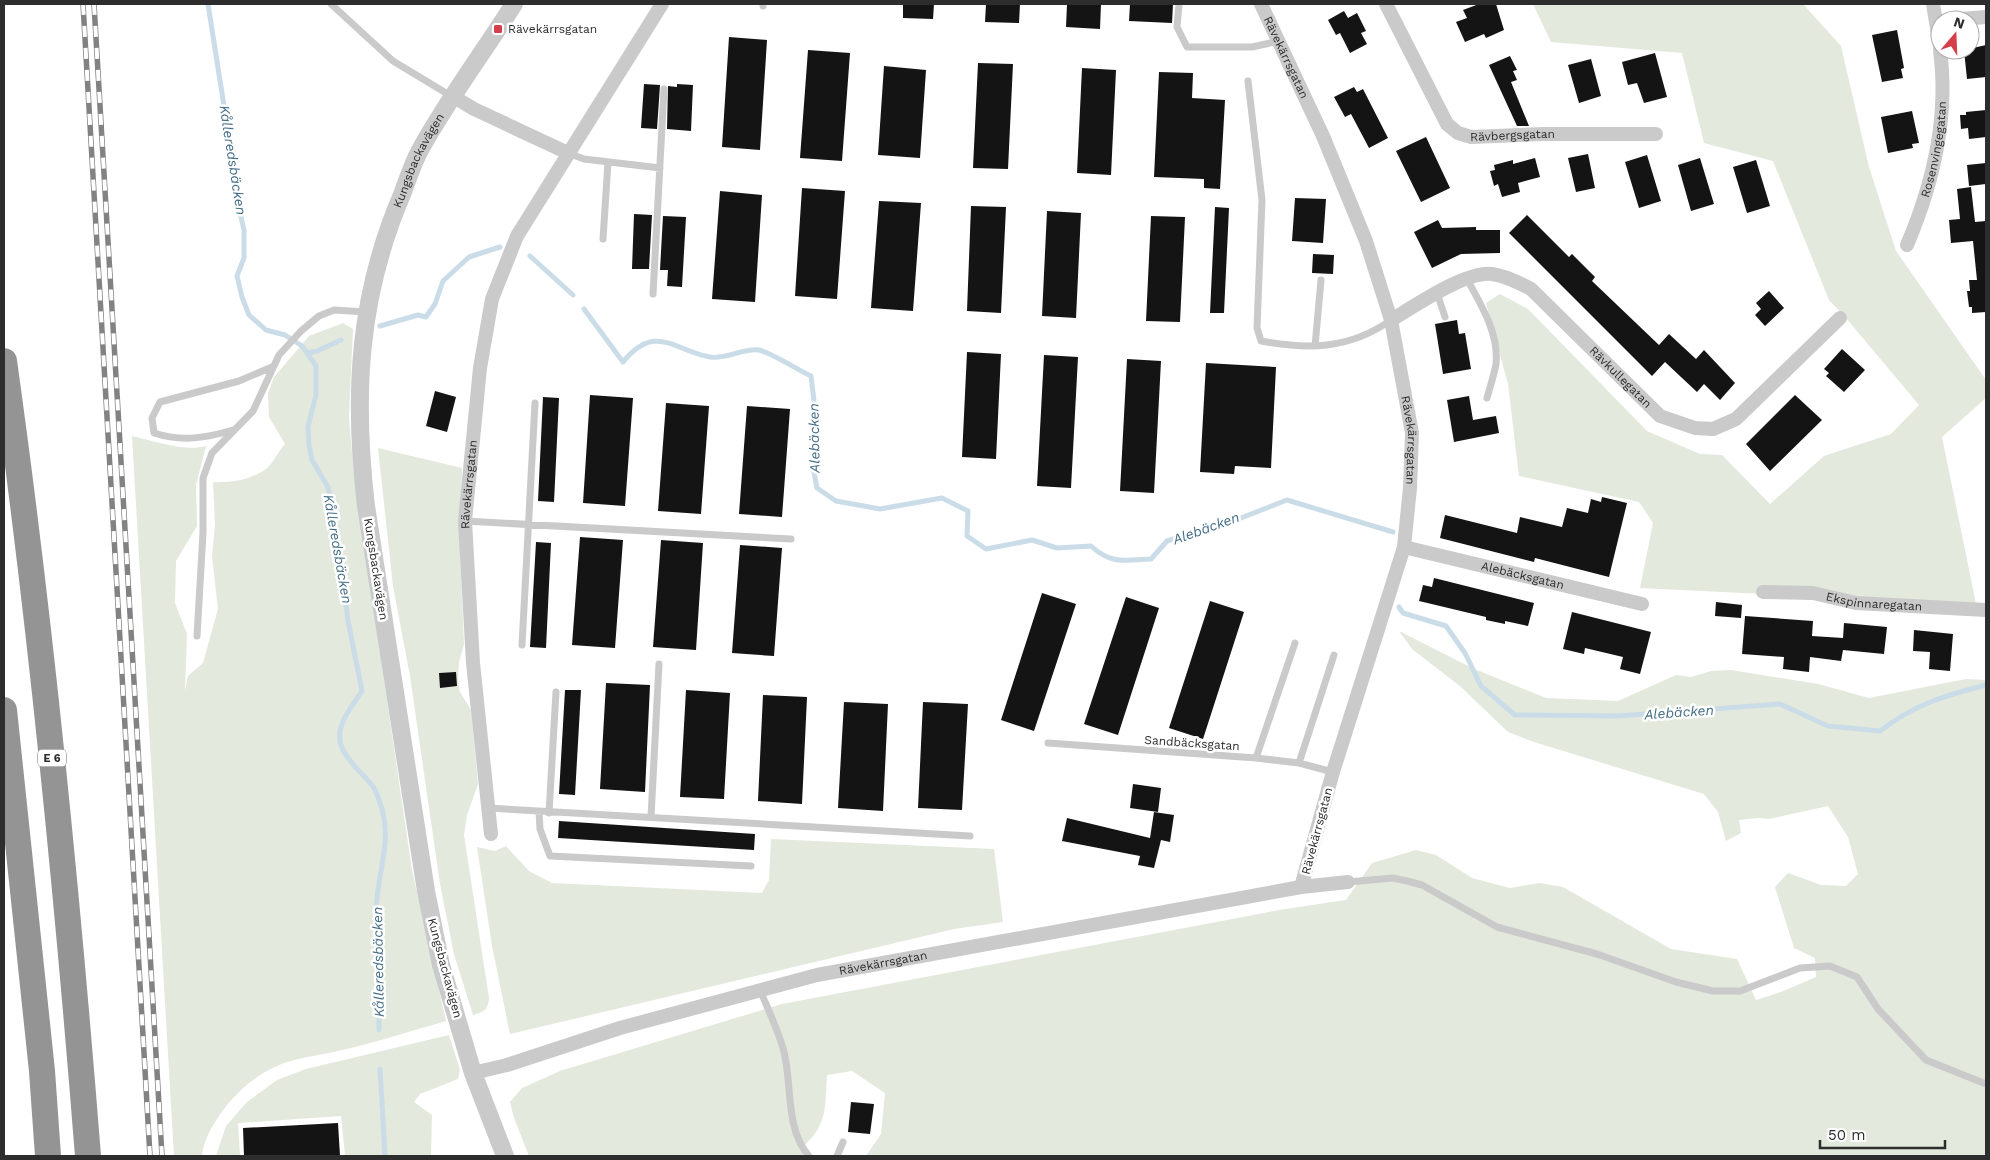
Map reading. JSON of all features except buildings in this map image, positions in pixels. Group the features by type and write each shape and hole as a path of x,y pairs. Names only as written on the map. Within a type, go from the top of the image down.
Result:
{"highway":[{"name":"E 6","path":"4,361 22,488 54,768 88,1156"},
{"path":"4,710 42,1071 48,1156"}],"street":[{"name":"Kungsbackavägen","path":"505,1156 473,1073 441,965 426,891 366,506 360,453 359,400 361,355 366,312 386,231 420,151 514,4"},
{"name":"Rävekärrsgatan","path":"491,834 473,663 465,521 479,378 492,299 517,236 662,4"},
{"name":"Rävekärrsgatan","path":"1261,4 1323,136 1366,242 1391,320 1412,434 1410,488 1404,547 1332,772 1301,887"},
{"name":"Rävbergsgatan","path":"1386,4 1447,124 1458,133 1471,138 1543,134 1656,134"},
{"name":"Rosenvingegatan","path":"1907,244 1921,211 1937,154 1942,114 1940,60"},
{"path":"454,97 474,109 568,154"},
{"name":"Rävkullegatan","path":"1391,320 1437,293 1474,275 1490,274 1510,278 1532,288 1660,416 1695,428 1713,428 1736,419 1840,318"},
{"name":"Alebäcksgatan","path":"1404,547 1642,604"},
{"name":"Ekspinnaregatan","path":"1763,592 1813,594 1856,603 1986,610"},
{"name":"Rävekärrsgatan","path":"473,1073 507,1065 620,1028 817,975 1301,887 1348,882"}],"lane":[{"path":"331,4 393,61 454,97"},
{"path":"1179,4 1177,28 1187,47 1252,47 1279,41"},
{"path":"1248,81 1262,200 1257,328 1261,341 1315,346 1346,344 1378,329 1391,320"},
{"path":"653,294 664,88"},
{"path":"568,154 584,159 660,168"},
{"path":"603,239 608,162"},
{"path":"1467,279 1487,316 1495,344 1496,363 1487,398"},
{"path":"1315,346 1321,280"},
{"path":"1437,293 1445,317"},
{"path":"197,636 203,533 203,478 212,454 252,411 272,366 300,331 319,316 334,310 366,312"},
{"path":"234,430 203,438 171,439 154,433 152,418 160,402 239,381 272,366"},
{"path":"522,645 526,523 535,403"},
{"path":"465,521 791,538"},
{"path":"1256,758 1295,643"},
{"path":"1299,763 1334,655"},
{"path":"651,818 659,664"},
{"path":"549,813 556,692"},
{"name":"Sandbäcksgatan","path":"1048,743 1256,758 1299,763 1332,772"},
{"path":"488,808 970,836"},
{"path":"539,812 540,828 550,856 751,866"},
{"path":"1348,882 1392,878 1422,885 1497,927 1597,954 1676,982 1713,991 1740,991 1800,968 1812,965 1830,966 1857,977 1878,1009 1926,1060 1986,1084"},
{"path":"760,990 783,1049 794,1124 803,1150 809,1156"},
{"path":"837,1156 844,1142"}],"shaded area":[{"path":"1533,4 1803,4 1841,46 1869,167 1896,251 1986,380 1986,398 1942,437 1976,604 1640,588 1653,523 1639,502 1519,476 1508,384 1486,303 1500,294 1528,309 1647,431 1700,454 1722,455 1770,504 1824,456 1891,434 1919,405 1829,300 1773,161 1704,143 1682,53 1551,42"},
{"path":"343,323 353,329 349,417 354,476 412,870 446,1021 358,1046 297,1059 274,1067 257,1077 225,1107 210,1132 202,1156 174,1156 132,436 179,447 206,446 196,485 197,526 176,561 175,603 187,634 185,691 188,676 203,663 218,609 212,557 215,524 213,482 226,482 247,478 260,473 271,464 285,444 269,417 268,393 274,377 309,336"},
{"path":"378,448 462,468 460,552 464,644 459,662 458,680 460,692 471,710 478,784 467,815 464,835 489,998 485,1010 473,1015 454,954 440,884 410,676 393,586"},
{"path":"1399,631 1472,668 1546,698 1618,701 1676,675 1691,677 1711,671 1731,670 1818,684 1869,698 1966,679 1986,680 1986,1156 866,1156 881,1134 885,1093 852,1071 827,1075 825,1106 821,1124 810,1140 801,1148 804,1156 529,1156 514,1118 510,1102 522,1088 560,1071 782,1004 1285,909 1346,900 1372,863 1416,850 1436,855 1472,878 1510,888 1539,883 1563,887 1671,949 1737,959 1756,1000 1816,977 1815,958 1794,948 1775,887 1788,873 1821,885 1846,886 1858,874 1848,837 1828,806 1769,819 1739,820 1741,833 1726,841 1718,812 1704,794 1534,742 1508,732 1461,687 1412,649"},
{"path":"771,839 994,849 1003,922 954,929 510,1034 492,946 477,847 495,851 506,846 529,871 552,883 762,893 769,880"},
{"path":"449,1035 460,1070 458,1079 420,1094 414,1102 432,1115 431,1156 345,1156 341,1116 238,1123 240,1156 216,1156 226,1126 247,1102 277,1080 306,1069"}],"waterway":[{"name":"Kålleredsbäcken","path":"208,4 226,119 235,160 238,204 244,230 244,258 237,276 242,297 249,315 266,330 285,335 302,346 316,366 316,395 308,426 309,445 312,460 328,487 335,521 348,621 362,691 348,711 342,724 340,743 349,759 374,788 383,813 385,828 385,843 377,902 380,931 379,1030"},
{"name":"Alebäcken","path":"380,326 418,315 426,317 435,304 443,281 469,257 500,247"},
{"name":"Alebäcken","path":"530,256 573,295"},
{"name":"Alebäcken","path":"584,309 623,362 635,350 645,344 656,341 665,342 710,357 722,357 759,350 811,376 816,418 812,462 817,488 836,501 880,509 942,498 968,511 967,536 986,549 1032,540 1057,548 1091,546 1112,559 1151,559 1167,541 1241,518 1287,500 1393,532"},
{"name":"Alebäcken","path":"307,353 317,351 341,340"},
{"name":"Alebäcken","path":"1399,607 1403,613 1446,626 1465,653 1481,686 1515,715 1618,716 1780,704 1828,726 1880,731 1918,707 1986,685"},
{"name":"Kålleredsbäcken","path":"380,1069 385,1156"}],"railway":[{"path":"83,4 150,1156"},
{"path":"94,4 162,1156"}],"place":[{"name":"Rävekärrsgatan","path":"498,29"}]}
